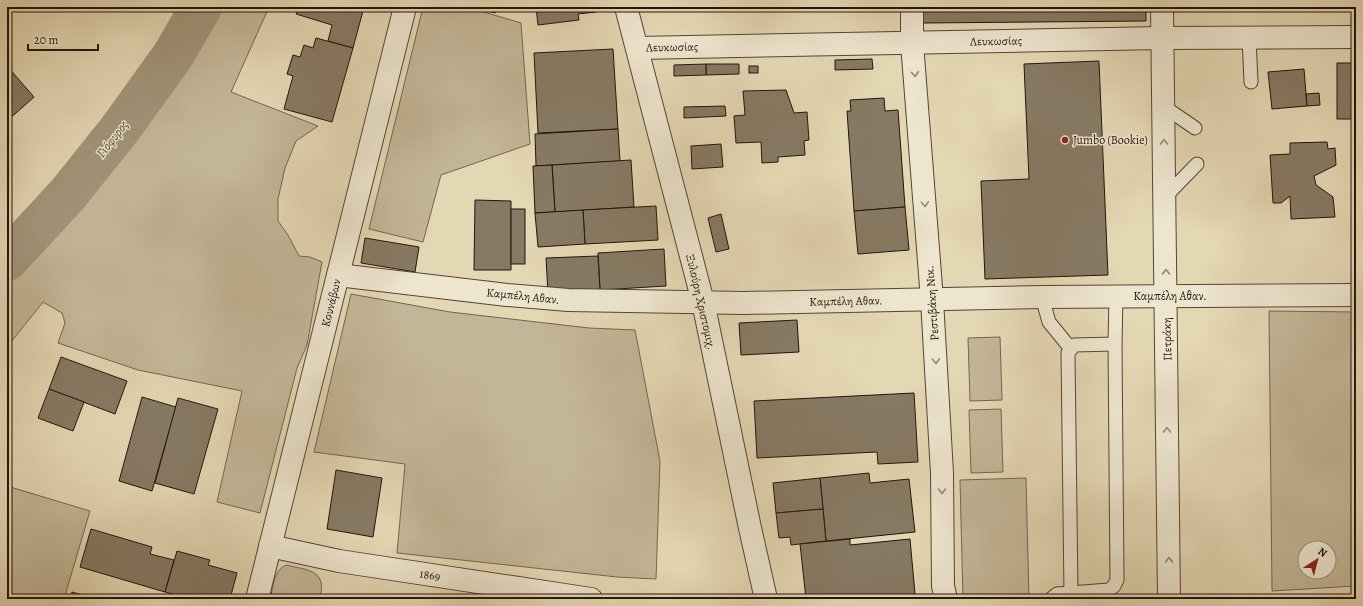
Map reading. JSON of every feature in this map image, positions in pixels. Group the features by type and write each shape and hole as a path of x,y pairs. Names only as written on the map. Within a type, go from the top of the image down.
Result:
{"street":[{"name":"Κουνάβων","path":"257,599 405,7"},
{"name":"Ξυλούρη Χριστομιχ.","path":"626,7 702,302 766,599"},
{"name":"Ρεστιβάκη Νικ.","path":"912,7 912,43 932,300 942,473 943,586 946,599"},
{"name":"Πετράκη","path":"1162,7 1169,599"},
{"name":"Λευκωσίας","path":"637,48 1162,38 1356,37"},
{"name":"Καμπέλη Αθαν.","path":"338,275 538,298 744,304 1042,297 1356,295"},
{"name":"1869","path":"270,546 339,561 538,595 591,599"}],"lane":[{"path":"1249,37 1251,82"},
{"path":"1163,106 1195,128"},
{"path":"1164,198 1197,164"},
{"path":"1051,599 1057,594 1109,590 1114,586 1117,580 1116,296"},
{"path":"1042,297 1049,322 1071,349"},
{"path":"1071,593 1068,353 1074,345 1115,344"}],"shaded area":[{"path":"211,7 269,7 231,92 318,126 296,141 285,168 278,199 278,221 288,235 299,256 310,257 322,262 307,345 297,368 260,513 217,502 242,391 138,370 58,343 65,323 62,313 43,302 7,347 7,275 72,205 130,131 187,49"},
{"path":"423,7 467,7 521,23 530,144 441,175 423,242 369,229"},
{"path":"351,294 450,312 589,328 635,330 660,461 656,579 617,577 397,553 405,464 314,452"},
{"path":"1269,311 1356,312 1356,586 1272,591"},
{"path":"1000,337 1002,400 970,401 968,338"},
{"path":"1001,409 1003,472 971,473 969,410"},
{"path":"1026,478 1029,598 963,599 960,480"},
{"path":"7,486 90,511 64,599 7,599"},
{"path":"287,565 307,570 317,575 320,579 321,593 311,599 270,599 273,584 279,570"}],"building":[{"path":"299,7 364,7 353,48 328,41 332,25 296,14"},
{"path":"476,7 497,7 495,13"},
{"path":"521,7 536,7 521,9"},
{"path":"536,7 596,7 596,12 578,14 579,20 538,25"},
{"path":"921,7 1146,7 1146,21 923,23"},
{"path":"316,38 353,48 332,122 284,109 293,76 287,74 293,55 300,57 304,45 313,48"},
{"path":"613,49 618,129 538,133 534,53"},
{"path":"872,59 873,69 835,70 835,60"},
{"name":"Jumbo (Bookie)","path":"1099,61 1108,275 985,279 981,181 1029,179 1024,64"},
{"path":"1337,63 1356,63 1356,119 1337,119"},
{"path":"706,64 739,64 739,74 706,75"},
{"path":"706,64 706,75 674,76 674,65"},
{"path":"7,66 34,97 7,121"},
{"path":"749,66 758,66 758,73 749,73"},
{"path":"1304,69 1307,106 1272,109 1268,72"},
{"path":"786,90 794,113 807,112 809,140 804,141 805,155 778,157 778,162 762,163 761,142 736,143 734,116 745,115 743,91"},
{"path":"1319,93 1320,105 1307,106 1306,94"},
{"path":"884,98 885,111 898,110 905,207 854,211 847,111 851,111 850,100"},
{"path":"725,106 726,116 684,118 684,107"},
{"path":"618,129 620,161 536,166 535,134"},
{"path":"1327,142 1328,149 1335,148 1336,165 1314,176 1316,185 1333,197 1335,217 1291,219 1290,196 1281,203 1273,203 1270,155 1290,154 1290,143"},
{"path":"721,144 723,167 692,169 691,146"},
{"path":"631,160 634,207 555,212 552,165"},
{"path":"552,165 555,212 535,213 533,166"},
{"path":"475,200 511,201 511,270 474,270"},
{"path":"656,206 658,240 585,244 583,210"},
{"path":"905,207 909,250 858,254 854,211"},
{"path":"511,209 525,209 525,264 511,264"},
{"path":"583,210 585,244 538,247 535,213"},
{"path":"721,214 729,249 716,252 708,218"},
{"path":"365,238 419,247 415,272 361,263"},
{"path":"664,249 666,286 600,290 598,253"},
{"path":"598,256 600,290 548,293 546,258"},
{"path":"797,320 799,352 741,355 739,323"},
{"path":"61,357 127,381 115,414 49,389"},
{"path":"49,389 84,402 73,431 38,418"},
{"path":"914,393 918,462 878,464 877,452 757,458 754,401"},
{"path":"142,397 176,407 152,491 119,481"},
{"path":"178,398 218,409 194,494 155,483"},
{"path":"336,470 382,478 373,537 327,529"},
{"path":"869,473 870,483 909,479 915,532 826,541 820,478"},
{"path":"820,478 823,509 776,513 773,483"},
{"path":"823,509 826,541 791,545 790,537 779,538 776,513"},
{"path":"91,529 152,547 150,554 174,560 165,592 80,567"},
{"path":"850,539 850,545 910,539 915,594 863,599 806,599 800,544"},
{"path":"177,551 210,560 208,565 237,573 230,599 186,599 187,598 165,592"},
{"path":"72,592 96,599 70,599"}],"waterway":[{"name":"Γιόφυρος","path":"7,260 68,194 120,129 174,54 201,7"}],"place":[{"name":"Jumbo (Bookie)","path":"1065,140"}]}
